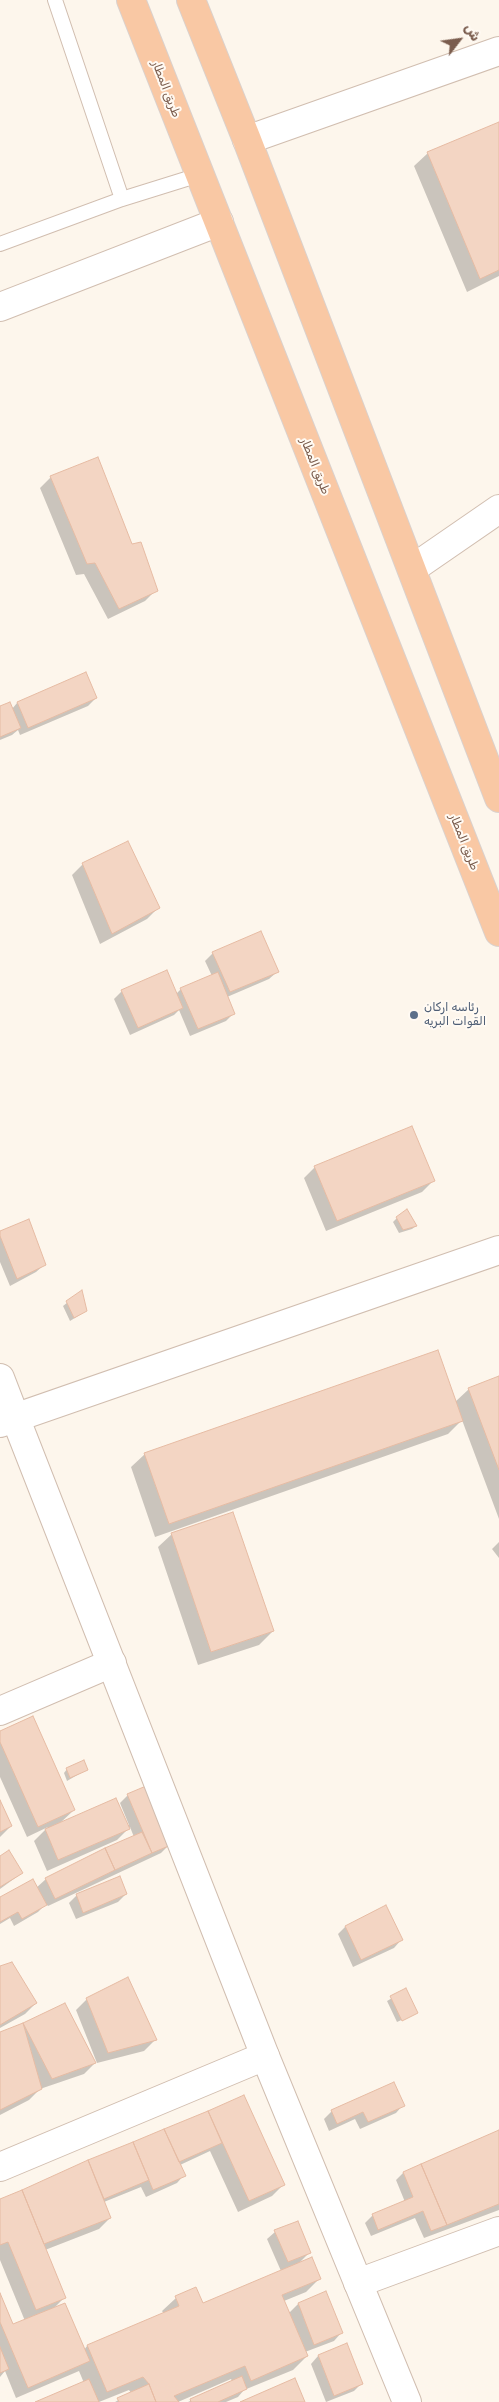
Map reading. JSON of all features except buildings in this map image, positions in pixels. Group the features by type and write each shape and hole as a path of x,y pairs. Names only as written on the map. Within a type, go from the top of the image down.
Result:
{"highway":[{"name":"طريق المطار","path":"130,0 499,932"},
{"path":"191,0 247,140 499,798"}],"street":[{"path":"247,140 499,52"},
{"path":"0,307 219,222"},
{"path":"412,569 499,508"},
{"path":"8,1420 499,1250"},
{"path":"0,1378 8,1420 112,1663 265,2056 407,2402"},
{"path":"0,1711 112,1663"},
{"path":"0,2167 265,2056"},
{"path":"358,2283 499,2231"}],"lane":[{"path":"55,0 122,199"},
{"path":"0,244 122,199 199,175"}],"place":[{"name":"رئاسه اركان القوات البريه","path":"414,1015"}]}
